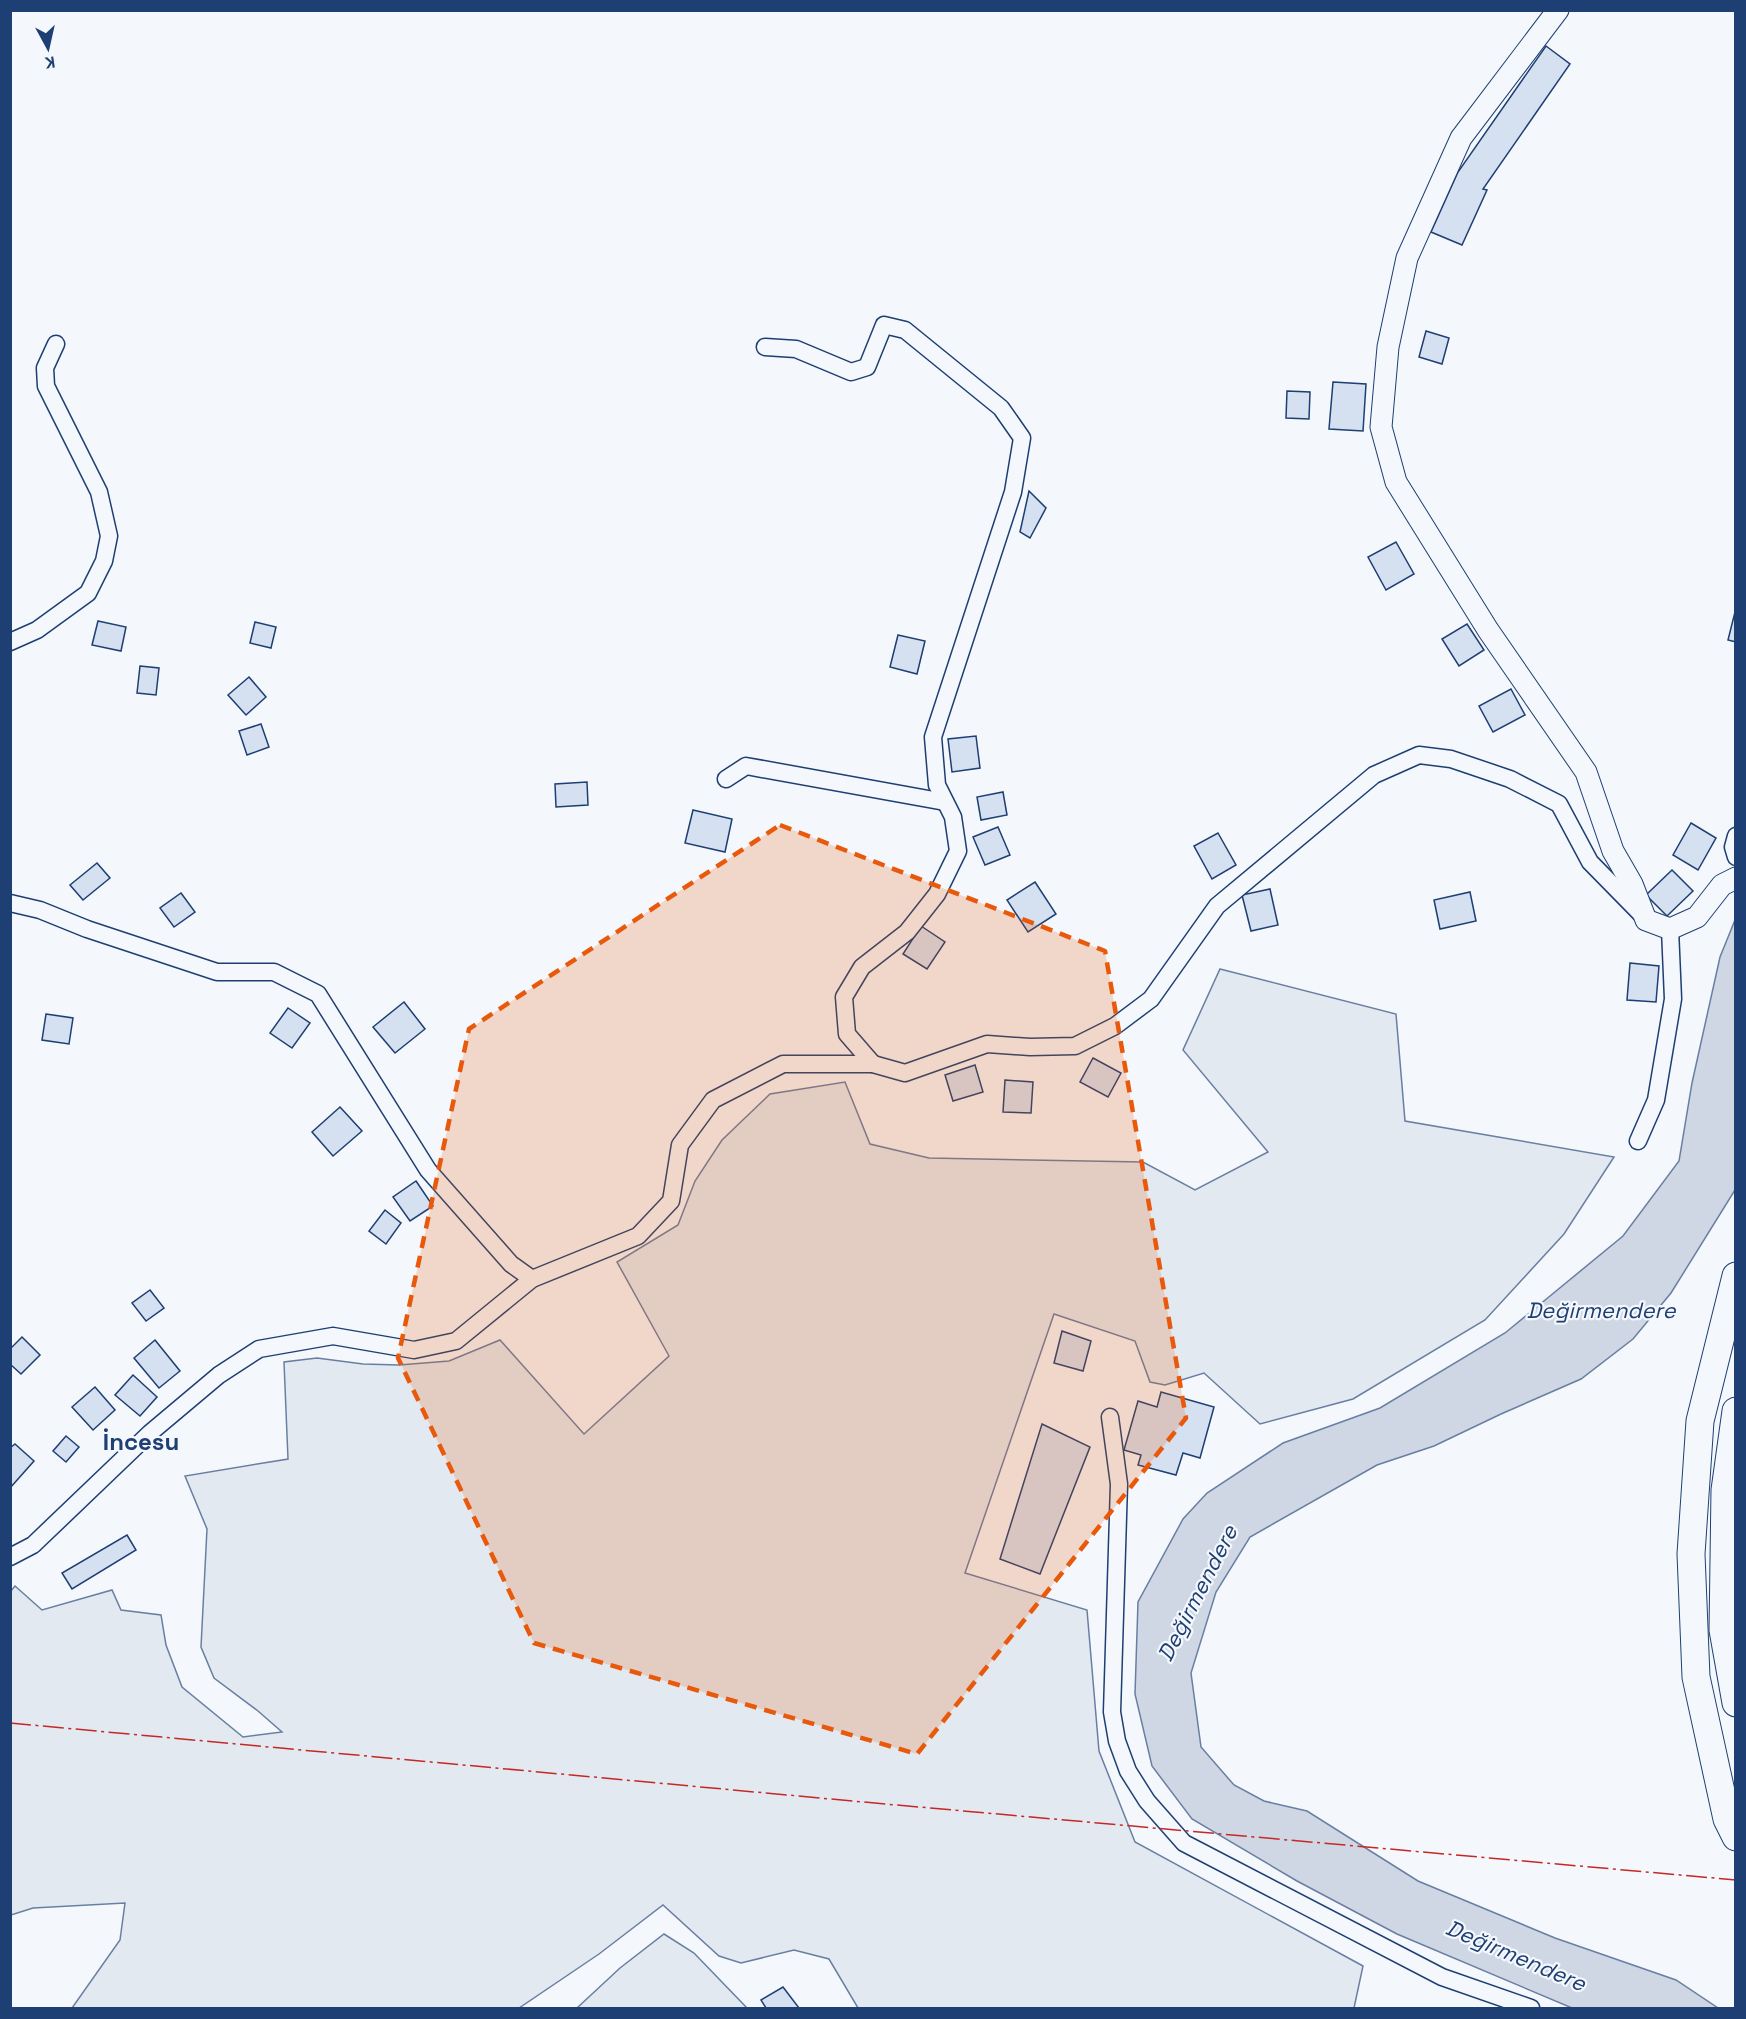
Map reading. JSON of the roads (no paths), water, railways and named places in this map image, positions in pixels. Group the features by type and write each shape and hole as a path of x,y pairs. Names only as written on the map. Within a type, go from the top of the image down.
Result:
{"highway":[{"path":"1736,1276 1700,1421 1691,1554 1696,1677 1727,1819 1736,1837"},
{"path":"1736,1411 1725,1490 1723,1630 1736,1703"}],"street":[{"path":"1558,10 1461,138 1407,258 1388,346 1381,427 1396,482 1488,630 1586,772 1613,851 1632,884 1646,920"},
{"path":"765,347 796,349 851,372 867,367 884,325 905,330 1001,408 1022,438 1012,492 933,737 937,785 953,817 958,851 937,894 908,932 862,967 844,997 848,1034 873,1064"},
{"path":"10,642 37,630 88,593 104,561 109,536 99,492 46,386 45,368 56,344"},
{"path":"10,1557 33,1545 150,1433 219,1375 260,1349 333,1336 414,1350 456,1341 532,1279 638,1236 671,1201 680,1145 713,1100 783,1064 873,1064 905,1073 987,1044 1030,1047 1075,1046 1115,1026 1151,999 1217,906 1374,775 1419,755 1451,759 1510,779 1559,804 1590,862 1646,920 1670,929 1697,917 1722,885 1736,878"},
{"path":"726,779 746,766 945,802"},
{"path":"1736,836 1733,847 1736,857"},
{"path":"10,903 40,910 87,929 217,972 274,972 318,994 428,1170 511,1264 532,1279"},
{"path":"1638,1141 1656,1100 1673,999 1670,929"},
{"path":"1110,1417 1119,1484 1113,1712 1117,1741 1124,1761 1147,1801 1184,1843 1442,1977 1531,2008"}],"water":[{"name":"Değirmendere","path":"1735,920 1735,1190 1671,1293 1633,1339 1581,1379 1434,1446 1377,1465 1250,1537 1216,1592 1191,1673 1201,1747 1234,1785 1264,1801 1307,1811 1418,1881 1555,1938 1676,1980 1718,2008 1572,2008 1397,1934 1297,1881 1192,1819 1152,1766 1135,1694 1138,1602 1183,1519 1207,1493 1283,1443 1380,1408 1505,1333 1623,1236 1679,1161 1692,1083 1720,957"}],"district":[{"name":"İncesu","path":"141,1441"}]}
